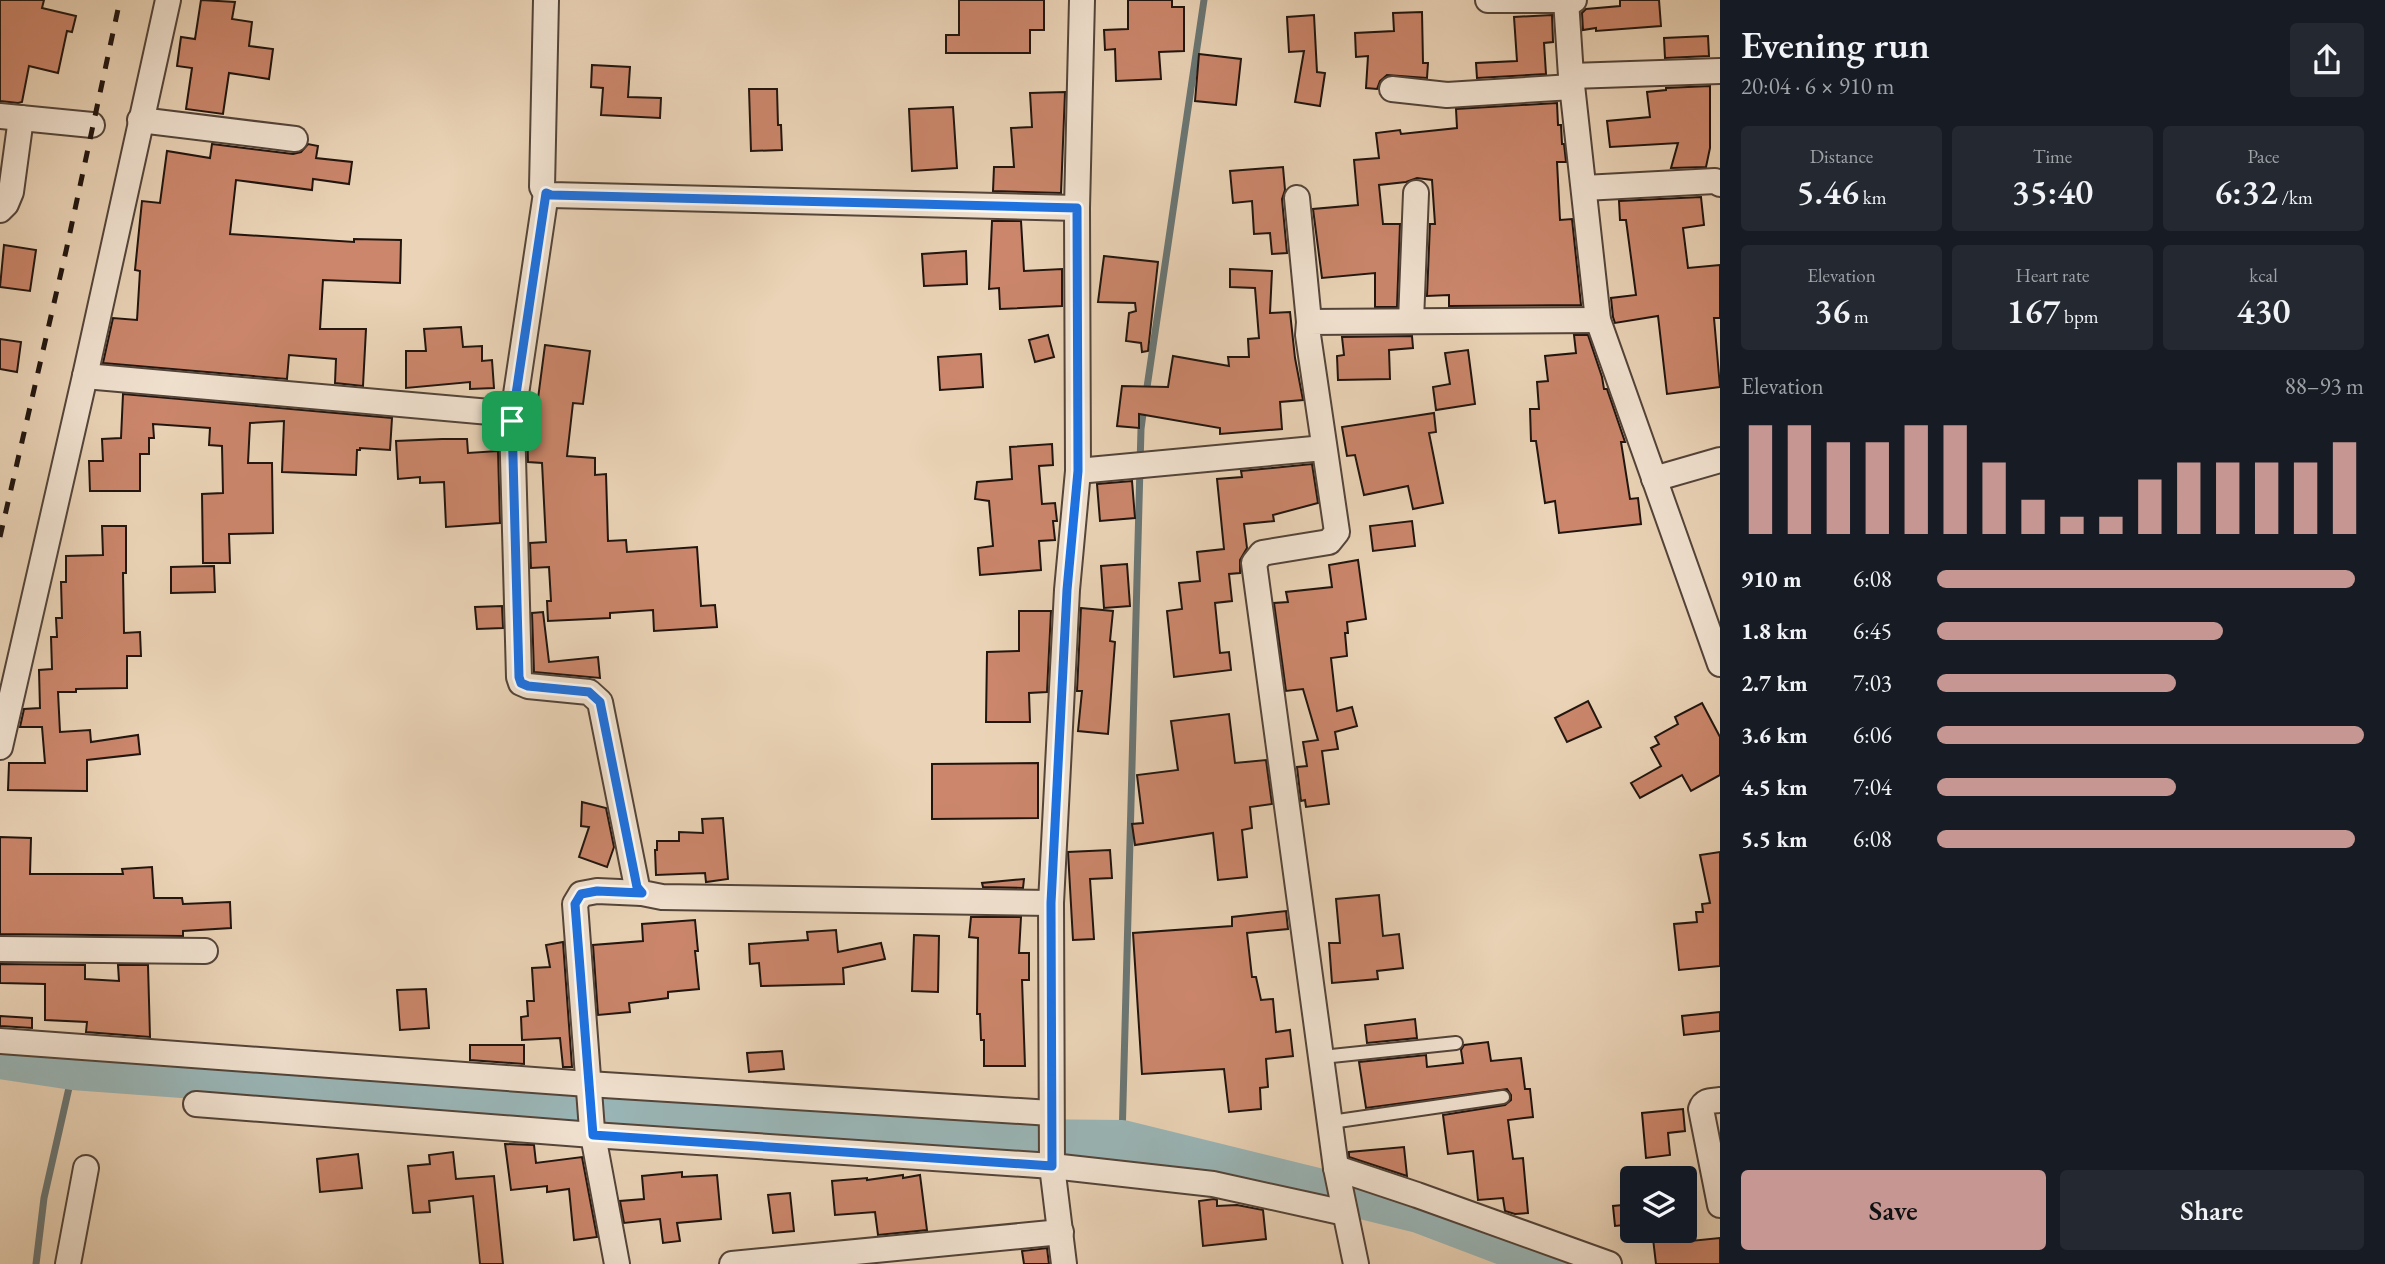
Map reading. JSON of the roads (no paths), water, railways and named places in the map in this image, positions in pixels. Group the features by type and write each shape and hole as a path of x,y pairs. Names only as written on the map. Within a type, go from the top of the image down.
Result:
{"street":[{"path":"0,747 168,0"},
{"path":"546,0 542,187 551,195 1077,208"},
{"path":"1064,1264 1052,1141 1051,903 1066,603 1078,471 1077,208 1082,0"},
{"path":"1488,0 1574,0"},
{"path":"1566,0 1598,320 1720,664"},
{"path":"1392,89 1447,95 1572,81 1720,71"},
{"path":"0,210 11,192 11,117 92,125"},
{"path":"140,120 295,139"},
{"path":"1584,188 1715,181 1720,184"},
{"path":"546,193 512,421 519,677 521,683 528,686 589,692 600,702 637,887 642,893"},
{"path":"1411,321 1416,193"},
{"path":"1297,198 1308,335 1337,532 1329,542 1262,552 1254,563 1337,1170 1356,1264"},
{"path":"1309,322 1598,320"},
{"path":"85,376 501,414 512,421"},
{"path":"1078,471 1324,448"},
{"path":"1654,479 1720,460"},
{"path":"617,1264 593,1132 575,904 581,894 597,891 642,893 662,897 1051,903"},
{"path":"0,949 205,951"},
{"path":"0,1041 589,1089 1052,1141 1213,1184 1344,1208"},
{"path":"1720,1100 1707,1101 1700,1109 1720,1205"},
{"path":"196,1104 593,1132 1052,1141"},
{"path":"68,1264 86,1168"},
{"path":"1337,1170 1417,1195 1609,1264"},
{"path":"732,1264 1061,1232"}],"lane":[{"path":"1322,1057 1456,1043"},
{"path":"1331,1122 1503,1097"}],"waterway":[{"path":"1146,394 1204,0"},
{"path":"1122,1140 1141,429 1144,406"},
{"path":"0,1059 73,1070 1019,1139 1122,1140 1419,1213 1553,1264"},
{"path":"36,1264 44,1198 73,1070"}],"railway":[{"path":"0,537 120,0"}]}
